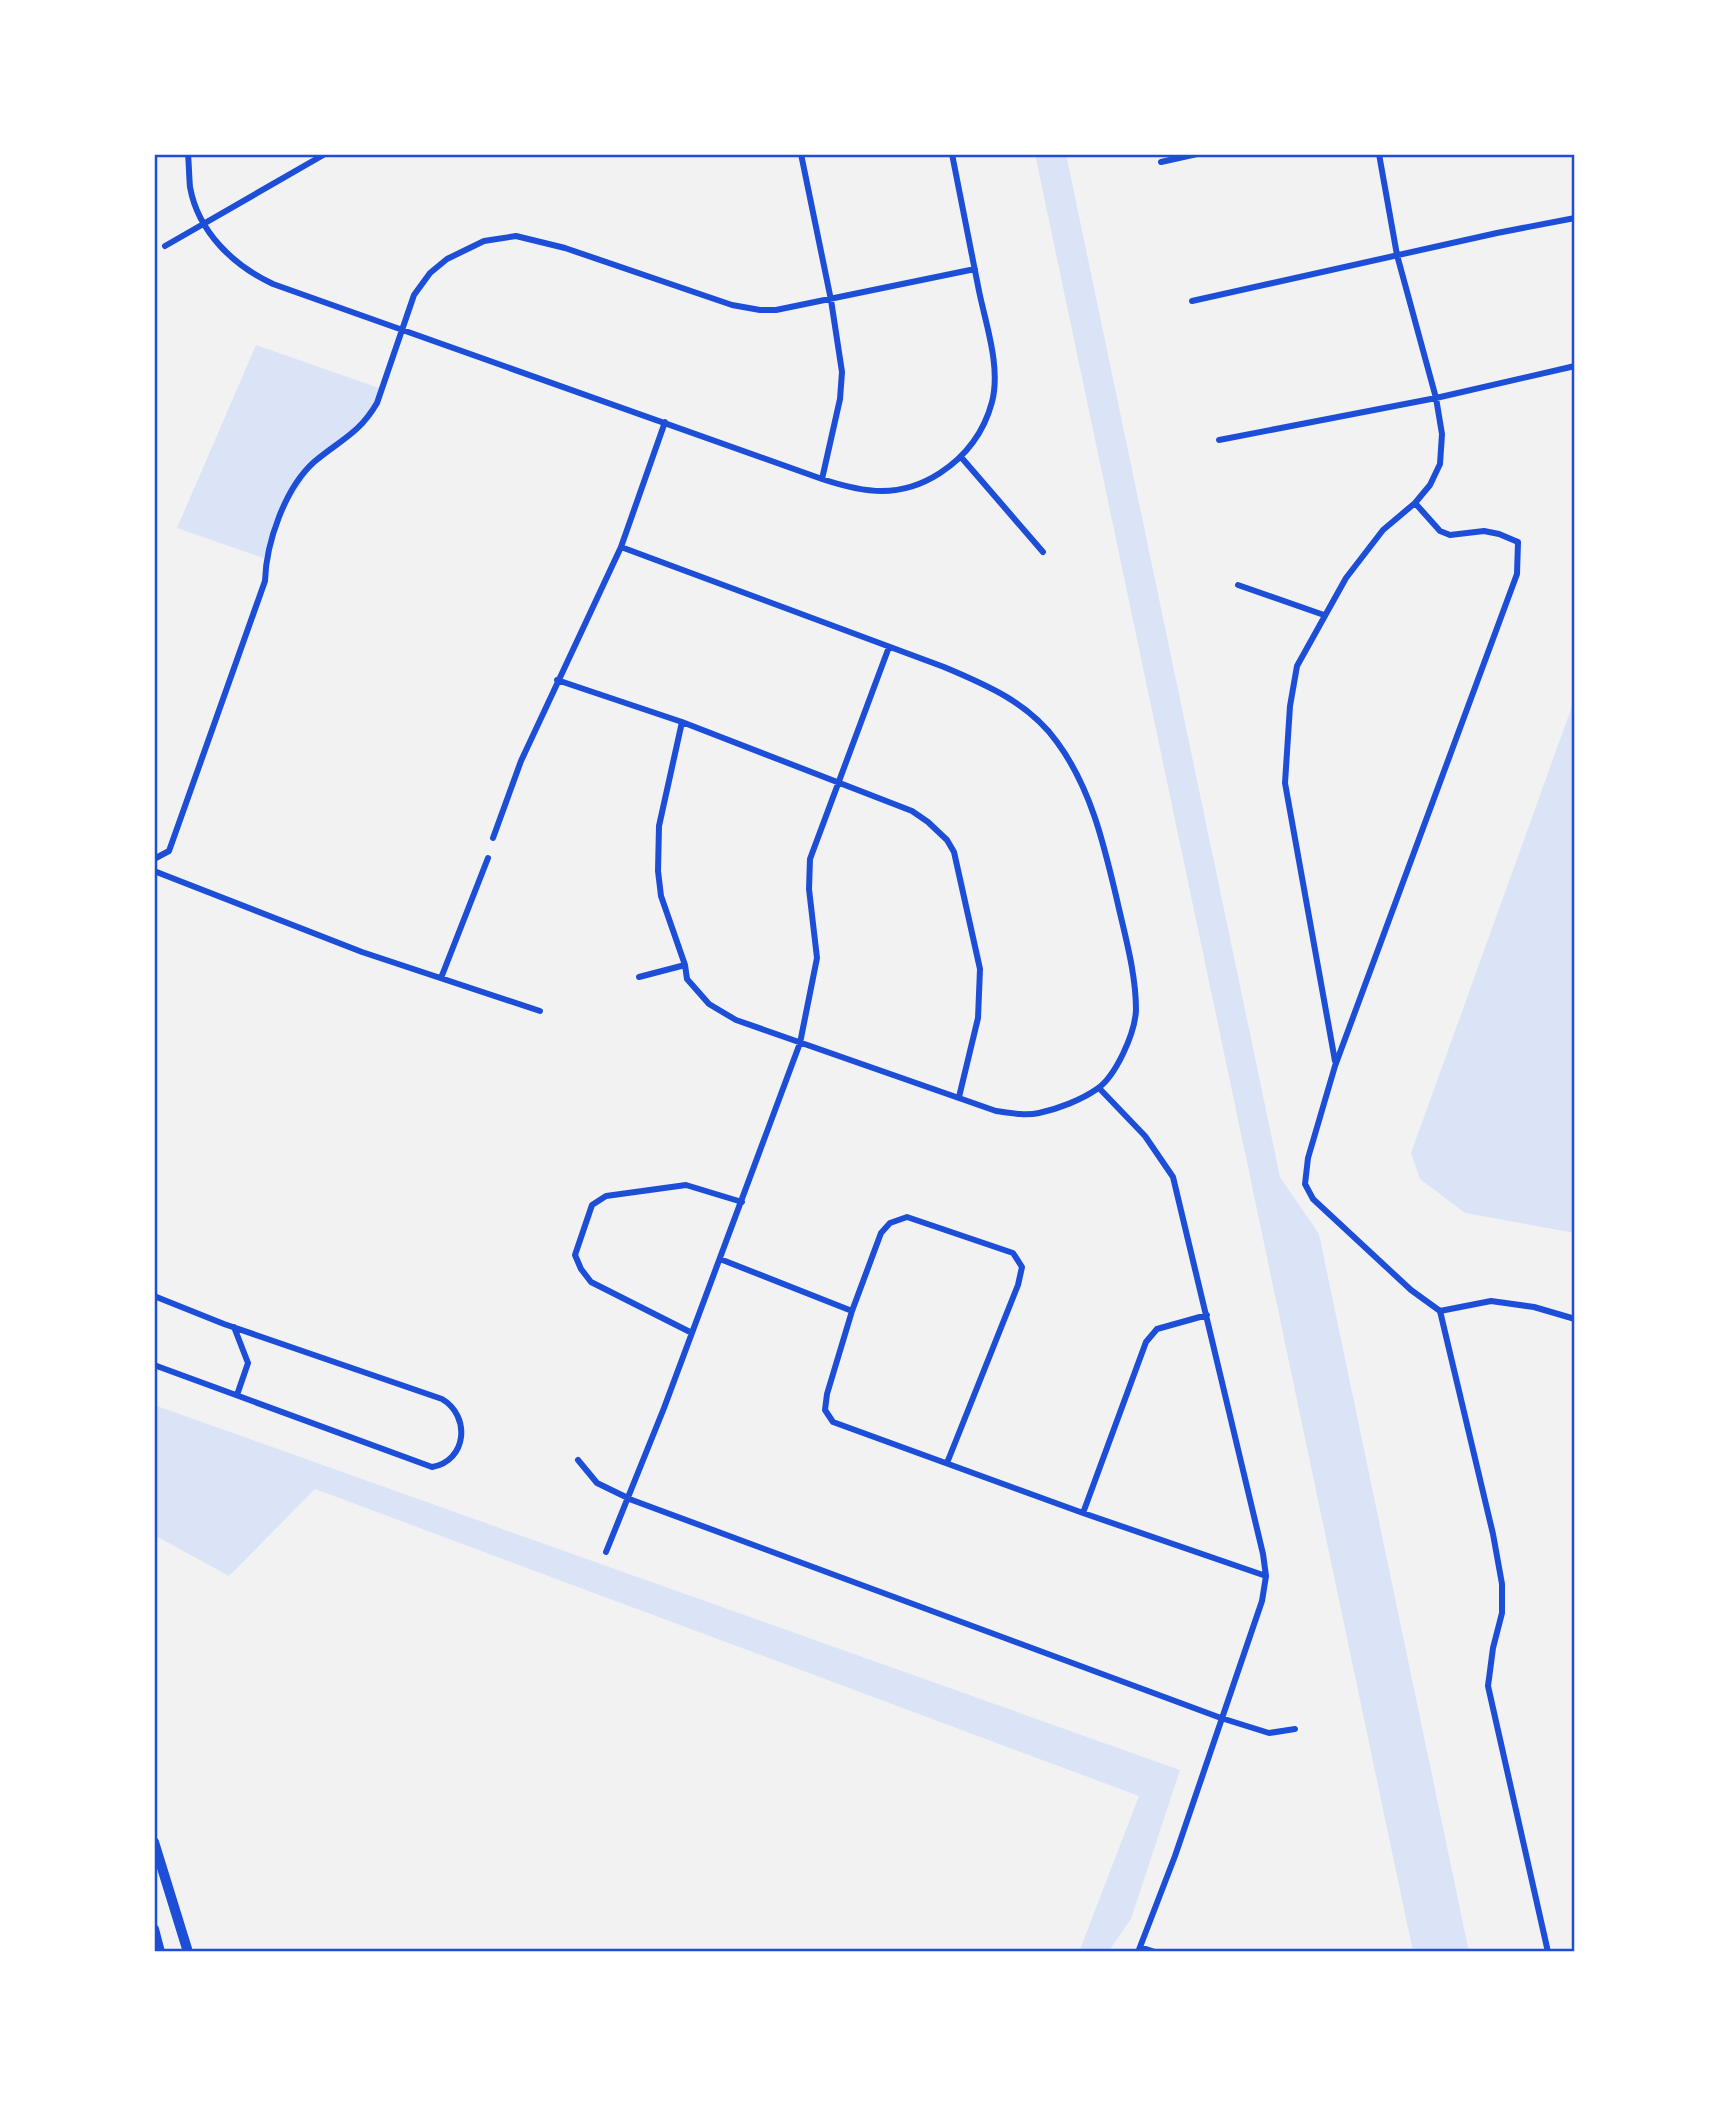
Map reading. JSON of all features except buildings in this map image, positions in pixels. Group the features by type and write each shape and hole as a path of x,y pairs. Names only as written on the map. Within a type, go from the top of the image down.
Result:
{"main road":[{"path":"154,1842 188,1952"},
{"path":"154,1929 160,1952"}],"street":[{"path":"188,154 191,189 204,223 219,245 250,274 822,479 872,492 895,491 918,485 961,457 978,438 992,401 993,361 951,154"},
{"path":"165,246 325,154"},
{"path":"801,154 831,300 842,372 841,399 822,479"},
{"path":"1161,162 1197,154"},
{"path":"1335,1066 1285,783 1290,706 1297,666 1346,578 1383,530 1415,503 1430,485 1440,464 1441,434 1437,398 1397,255 1379,154"},
{"path":"1192,301 1575,218"},
{"path":"154,859 169,851 190,796 265,581 266,559 293,488 315,462 356,431 369,417 377,403 414,295 430,273 459,252 484,241 516,236 565,248 732,306 775,310 975,269"},
{"path":"1219,440 1437,398 1575,366"},
{"path":"494,838 521,761 621,547 666,422"},
{"path":"961,457 1044,552"},
{"path":"1415,503 1440,531 1450,535 1492,532 1518,542 1517,574 1335,1066 1308,1158 1305,1184 1313,1199 1411,1290 1440,1311 1493,1534 1502,1584 1502,1613 1493,1648 1488,1686 1548,1952"},
{"path":"621,547 944,667 1010,697 1031,714 1056,741 1075,769 1102,837 1133,974 1136,1011 1131,1034 1123,1056 1099,1088 1059,1107 1036,1114 996,1111 736,1020 709,1004 688,979 661,897 658,872 659,826 682,722"},
{"path":"1238,585 1324,615"},
{"path":"606,1552 742,1202 800,1043 817,958 808,871 810,859 889,648"},
{"path":"557,680 682,722 912,811 947,840 954,852 979,969 980,987 978,1018 959,1097"},
{"path":"441,978 488,858"},
{"path":"154,871 362,951 540,1011"},
{"path":"639,977 685,965"},
{"path":"1099,1088 1145,1136 1173,1177 1264,1554 1266,1576 1262,1601 1175,1856 1139,1949 1155,1952"},
{"path":"692,1333 590,1282 575,1255 592,1205 606,1196 686,1185 742,1202"},
{"path":"947,1464 1018,1285 1022,1267 1013,1253 908,1217 890,1223 881,1233 852,1311 827,1394 825,1410 833,1422 947,1464 1083,1513 1266,1576"},
{"path":"720,1259 852,1311"},
{"path":"154,1296 234,1327 442,1399 455,1410 461,1439 449,1462 432,1467 154,1365"},
{"path":"1440,1311 1491,1301 1534,1307 1575,1320"},
{"path":"1083,1513 1146,1342 1157,1329 1207,1315"},
{"path":"234,1327 248,1363 237,1395"},
{"path":"578,1460 597,1483 627,1497 1221,1718 1269,1733 1295,1730"}],"shaded area":[{"path":"1035,154 1066,154 1280,1177 1319,1234 1469,1952 1413,1952"},
{"path":"256,345 382,389 357,431 315,462 284,509 266,559 177,528"},
{"path":"1575,698 1575,1233 1465,1213 1420,1179 1411,1153"},
{"path":"154,1405 1180,1770 1131,1919 1108,1952 1079,1952 1139,1796 315,1489 229,1576 154,1535"}]}
